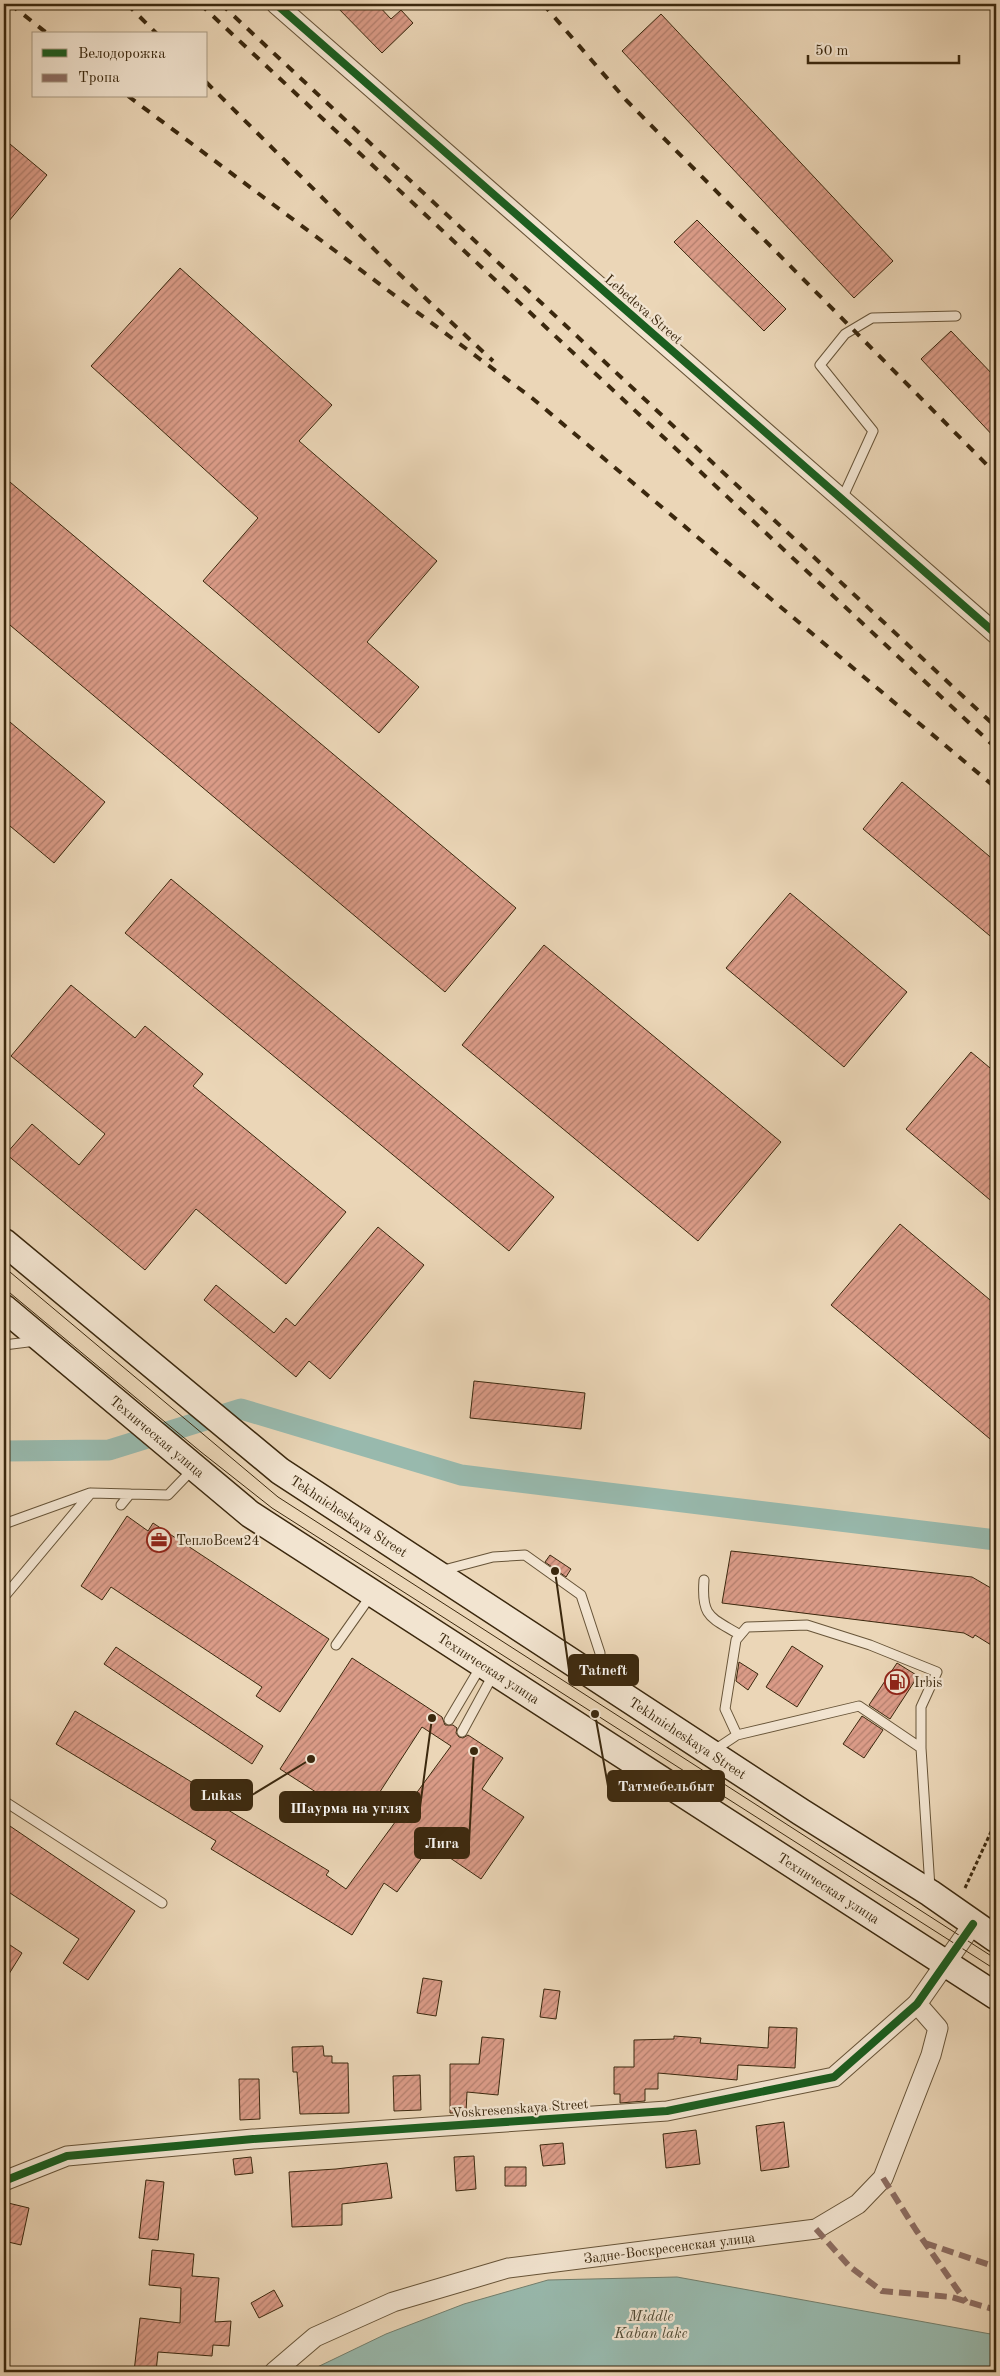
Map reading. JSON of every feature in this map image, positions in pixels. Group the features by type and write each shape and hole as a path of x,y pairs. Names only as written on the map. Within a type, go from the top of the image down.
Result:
{"main road":[{"name":"Tekhnicheskaya Street","path":"4,1242 280,1471 930,1893 996,1939"},
{"name":"Техническая улица","path":"4,1308 250,1514 996,1996"}],"street":[{"name":"Lebedeva Street","path":"276,4 996,634"},
{"name":"Voskresenskaya Street","path":"4,2181 67,2156 254,2139 667,2111 834,2077 917,2004 973,1924"},
{"name":"Задне-Воскресенская улица","path":"274,2372 315,2337 393,2302 508,2268 816,2229 858,2204 884,2178 931,2055 938,2028 917,2004"}],"lane":[{"path":"842,499 873,431 820,365 845,334 872,318 956,316"},
{"path":"4,1345 42,1340"},
{"path":"4,1524 91,1493 168,1495 188,1463"},
{"path":"4,1597 91,1493"},
{"path":"121,1505 130,1494"},
{"path":"435,1572 493,1557 525,1555 581,1595 600,1653 598,1679"},
{"path":"704,1580 703,1597 708,1615 740,1635"},
{"path":"336,1645 373,1593"},
{"path":"737,1735 725,1708 736,1640 747,1628 807,1625 870,1645 937,1672 922,1707 921,1748 930,1893"},
{"path":"449,1720 489,1668"},
{"path":"462,1732 489,1668"},
{"path":"711,1752 737,1735 859,1706 921,1748"},
{"path":"4,1801 162,1903"}],"path":[{"path":"958,1884 966,1889 996,1821"}],"water":[{"name":"Middle Kaban lake","path":"677,2277 996,2335 996,2372 307,2372 386,2334 464,2304 548,2280"}],"building":[{"path":"334,4 377,4 391,19 401,10 413,23 382,53"},
{"path":"661,14 893,261 854,298 622,51"},
{"path":"4,139 47,175 4,227"},
{"path":"697,220 786,309 764,331 674,242"},
{"path":"180,268 332,405 299,441 437,561 367,642 419,687 379,733 203,581 258,518 91,366"},
{"path":"951,331 996,378 996,439 921,359"},
{"path":"4,477 516,908 445,992 4,620"},
{"path":"4,717 105,802 54,863 4,821"},
{"path":"902,782 996,862 996,941 863,829"},
{"path":"171,879 554,1197 509,1251 125,933"},
{"path":"790,893 907,992 844,1067 726,968"},
{"path":"544,945 781,1142 698,1241 462,1045"},
{"path":"71,985 135,1038 145,1026 203,1074 193,1086 346,1212 286,1284 196,1209 145,1270 6,1154 32,1124 79,1165 105,1134 11,1056"},
{"path":"971,1052 996,1073 996,1205 906,1129"},
{"path":"900,1224 996,1305 996,1444 831,1305"},
{"path":"378,1227 424,1265 330,1379 309,1361 296,1377 204,1300 216,1285 274,1333 286,1318 295,1326"},
{"path":"474,1381 585,1393 581,1429 470,1418"},
{"path":"127,1516 148,1531 153,1523 329,1639 280,1712 256,1696 262,1687 111,1587 102,1600 81,1586"},
{"path":"731,1551 972,1577 996,1591 996,1648 975,1635 973,1638 964,1633 722,1603"},
{"path":"550,1555 571,1569 566,1577 545,1562"},
{"path":"792,1646 823,1666 797,1707 766,1687"},
{"path":"116,1647 263,1746 252,1764 104,1664"},
{"path":"352,1658 442,1717 445,1725 453,1725 457,1728 456,1733 459,1737 463,1738 468,1735 503,1758 482,1789 524,1817 481,1879 431,1845 397,1892 384,1883 352,1935 211,1849 216,1841 56,1744 75,1711 226,1803 223,1807 329,1871 326,1875 346,1889 451,1746 422,1727 361,1821 280,1769"},
{"path":"739,1662 758,1674 748,1690 736,1681"},
{"path":"897,1663 918,1676 890,1719 869,1705"},
{"path":"862,1716 883,1730 864,1758 843,1744"},
{"path":"4,1822 135,1911 88,1980 63,1963 79,1939 4,1889"},
{"path":"4,1941 22,1953 4,1982"},
{"path":"423,1978 442,1981 436,2016 417,2013"},
{"path":"544,1989 560,1991 556,2019 540,2017"},
{"path":"769,2027 797,2028 795,2068 738,2065 737,2080 658,2073 658,2089 645,2089 645,2101 620,2103 620,2094 614,2094 614,2067 634,2067 634,2040 674,2039 674,2036 701,2038 700,2043 768,2048"},
{"path":"482,2037 504,2039 498,2095 467,2092 466,2113 450,2113 450,2064 479,2064"},
{"path":"323,2046 324,2056 332,2056 332,2063 348,2063 349,2113 300,2114 297,2072 293,2072 292,2047"},
{"path":"420,2075 421,2110 394,2111 393,2076"},
{"path":"239,2079 259,2079 260,2119 240,2120"},
{"path":"784,2122 789,2167 761,2171 756,2126"},
{"path":"696,2130 700,2164 666,2168 663,2134"},
{"path":"563,2143 565,2164 543,2166 540,2145"},
{"path":"474,2156 476,2189 456,2191 454,2157"},
{"path":"251,2157 253,2173 235,2175 233,2159"},
{"path":"387,2163 392,2198 342,2204 342,2225 292,2227 289,2172"},
{"path":"505,2167 526,2167 526,2186 505,2186"},
{"path":"146,2180 164,2182 158,2240 139,2238"},
{"path":"4,2202 29,2208 21,2245 4,2241"},
{"path":"152,2250 194,2254 192,2276 219,2278 215,2322 231,2321 229,2346 213,2345 212,2356 158,2352 156,2372 134,2372 140,2318 180,2323 181,2288 149,2285"},
{"path":"274,2290 283,2306 259,2318 251,2303"}],"waterway":[{"path":"4,1451 109,1450 241,1409 461,1475 996,1540"}],"tram line":[{"path":"4,1267 278,1497 996,1959"},
{"path":"4,1288 201,1452 272,1508 996,1970"}],"railway":[{"path":"10,4 45,32"},
{"path":"127,4 155,32"},
{"path":"200,4 996,748"},
{"path":"221,4 996,727"},
{"path":"543,4 626,100 996,474"},
{"path":"208,84 394,269 493,361"},
{"path":"131,98 532,398 996,788"}],"marked path":[{"path":"883,2178 916,2230 966,2302"},
{"path":"816,2229 849,2266 882,2291 951,2297 996,2310"},
{"path":"925,2243 996,2267"}],"cycle path":[{"path":"276,4 996,634"},
{"path":"4,2181 67,2156 253,2139 667,2111 834,2077 917,2004 973,1924"}],"place":[{"name":"ТеплоВсем24","path":"159,1540"},
{"name":"Tatneft","path":"555,1571"},
{"name":"Irbis","path":"897,1682"},
{"name":"Татмебельбыт","path":"595,1714"},
{"name":"Шаурма на углях","path":"432,1718"},
{"name":"Лига","path":"474,1751"},
{"name":"Lukas","path":"311,1759"}]}
